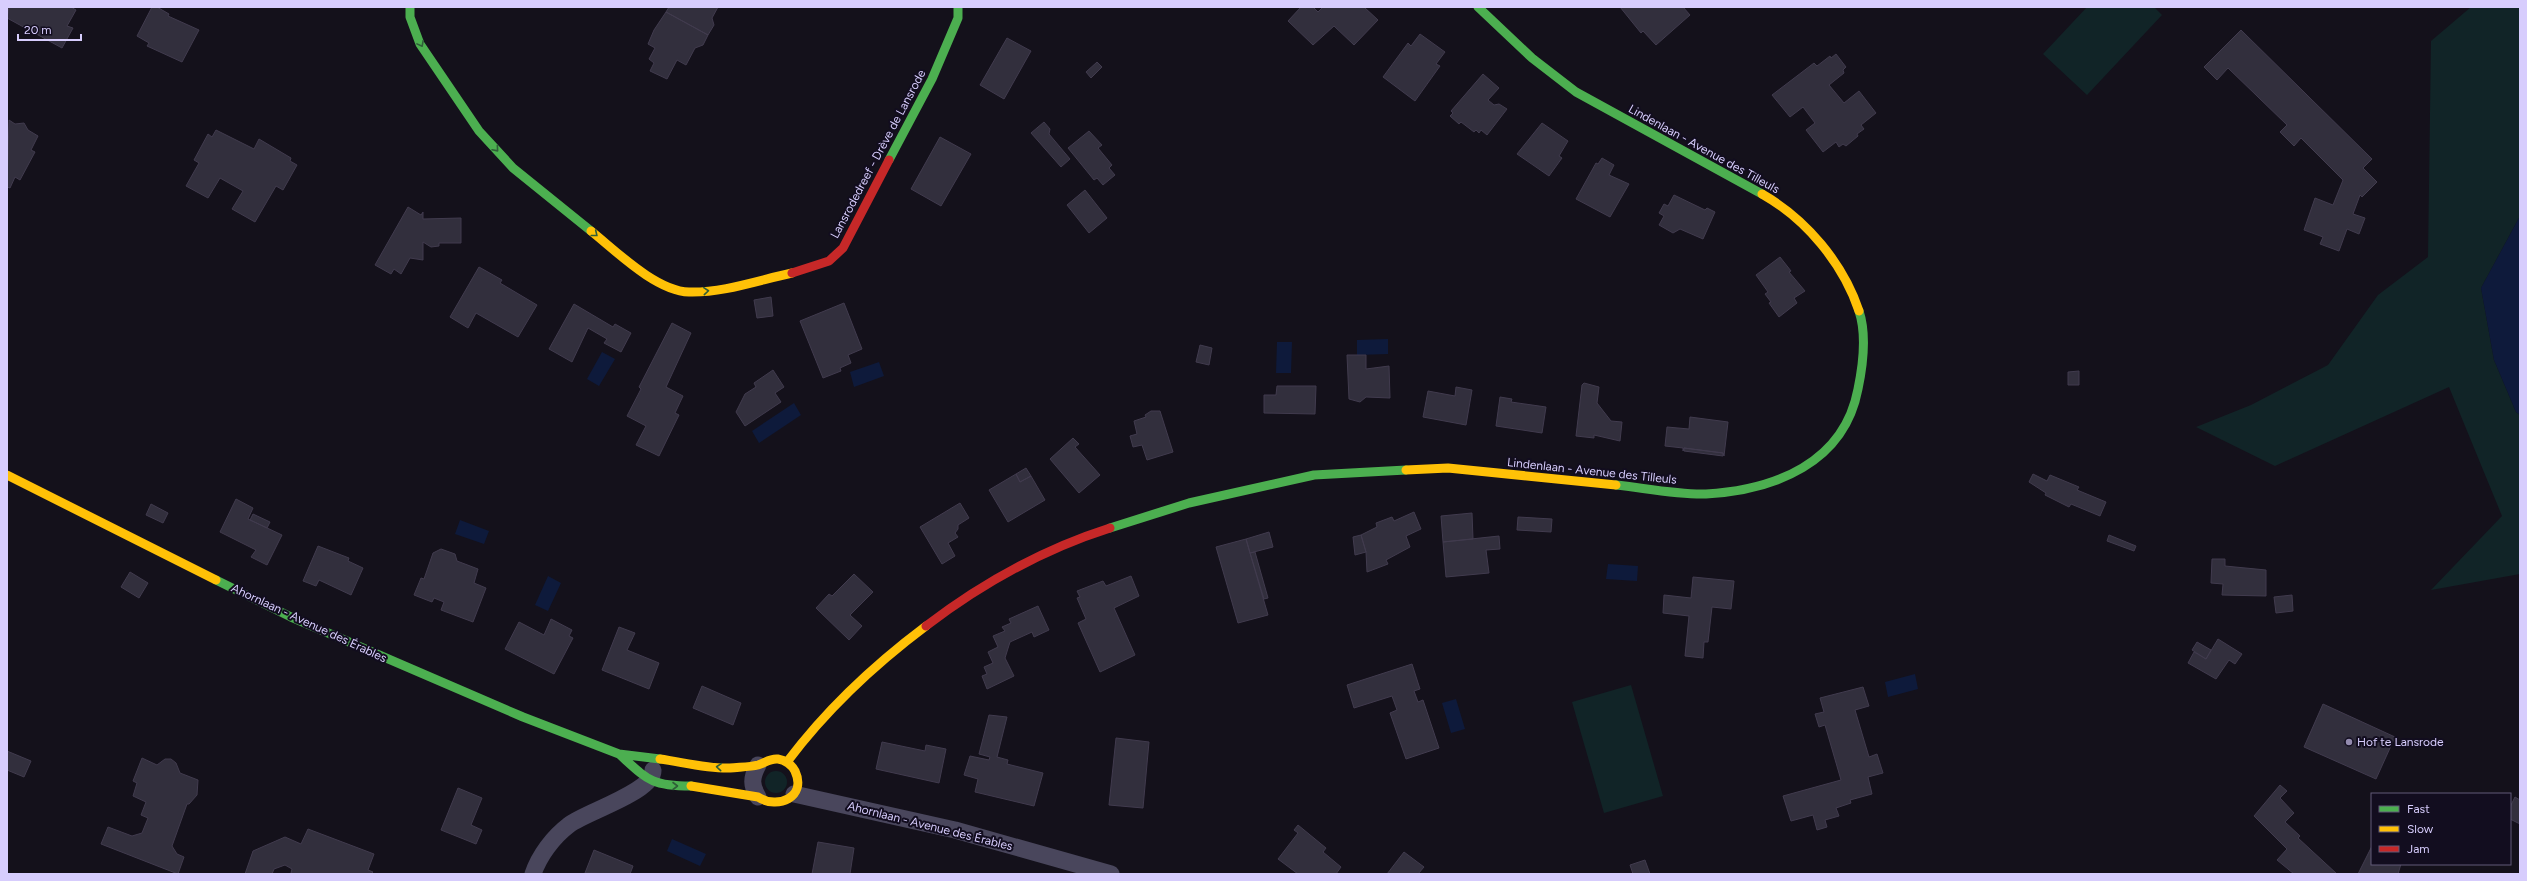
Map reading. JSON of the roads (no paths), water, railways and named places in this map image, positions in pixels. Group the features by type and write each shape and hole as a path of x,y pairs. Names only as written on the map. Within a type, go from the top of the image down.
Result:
{"street":[{"name":"Lansrodedreef - Drève de Lansrode","path":"410,7 410,17 420,44 479,130 512,168 631,263 664,285 688,292 713,290 808,269 830,261 843,248 932,79 958,18 958,7"},
{"name":"Lindenlaan - Avenue des Tilleuls","path":"787,762 814,726 898,648 961,599 1011,570 1098,532 1189,503 1314,475 1448,468 1705,494 1742,491 1773,482 1806,468 1833,446 1850,419 1858,393 1862,355 1860,315 1844,281 1819,242 1786,209 1729,175 1591,100 1556,78 1506,36 1478,7"},
{"name":"Ahornlaan - Avenue des Érables","path":"7,475 291,617 523,717 619,754 728,768 758,765 766,760 777,759 787,762"},
{"name":"Ahornlaan - Avenue des Érables","path":"619,754 649,782"},
{"path":"533,874 536,864 554,840 569,824 649,782 653,773 652,758"},
{"path":"649,782 665,786 697,786 758,798 767,803 777,804 786,802 794,794 797,783 795,771 787,762"},
{"path":"758,765 752,782 752,788 758,798"},
{"name":"Ahornlaan - Avenue des Érables","path":"794,794 955,830 1111,874"}],"water":[{"path":"2520,216 2520,415 2516,412 2494,360 2481,288"},
{"path":"1388,339 1388,354 1357,355 1357,340"},
{"path":"1277,342 1292,342 1291,373 1276,373"},
{"path":"602,352 615,359 599,386 587,379"},
{"path":"879,362 884,376 854,387 850,372"},
{"path":"794,403 801,415 759,443 752,431"},
{"path":"460,520 489,531 484,544 455,534"},
{"path":"1608,564 1638,566 1637,581 1606,579"},
{"path":"548,576 561,583 548,611 535,605"},
{"path":"1915,674 1918,689 1888,697 1885,682"},
{"path":"1456,699 1465,729 1451,733 1442,703"},
{"path":"672,839 706,854 700,866 667,851"}],"place":[{"name":"Hof te Lansrode","path":"2349,742"}]}
